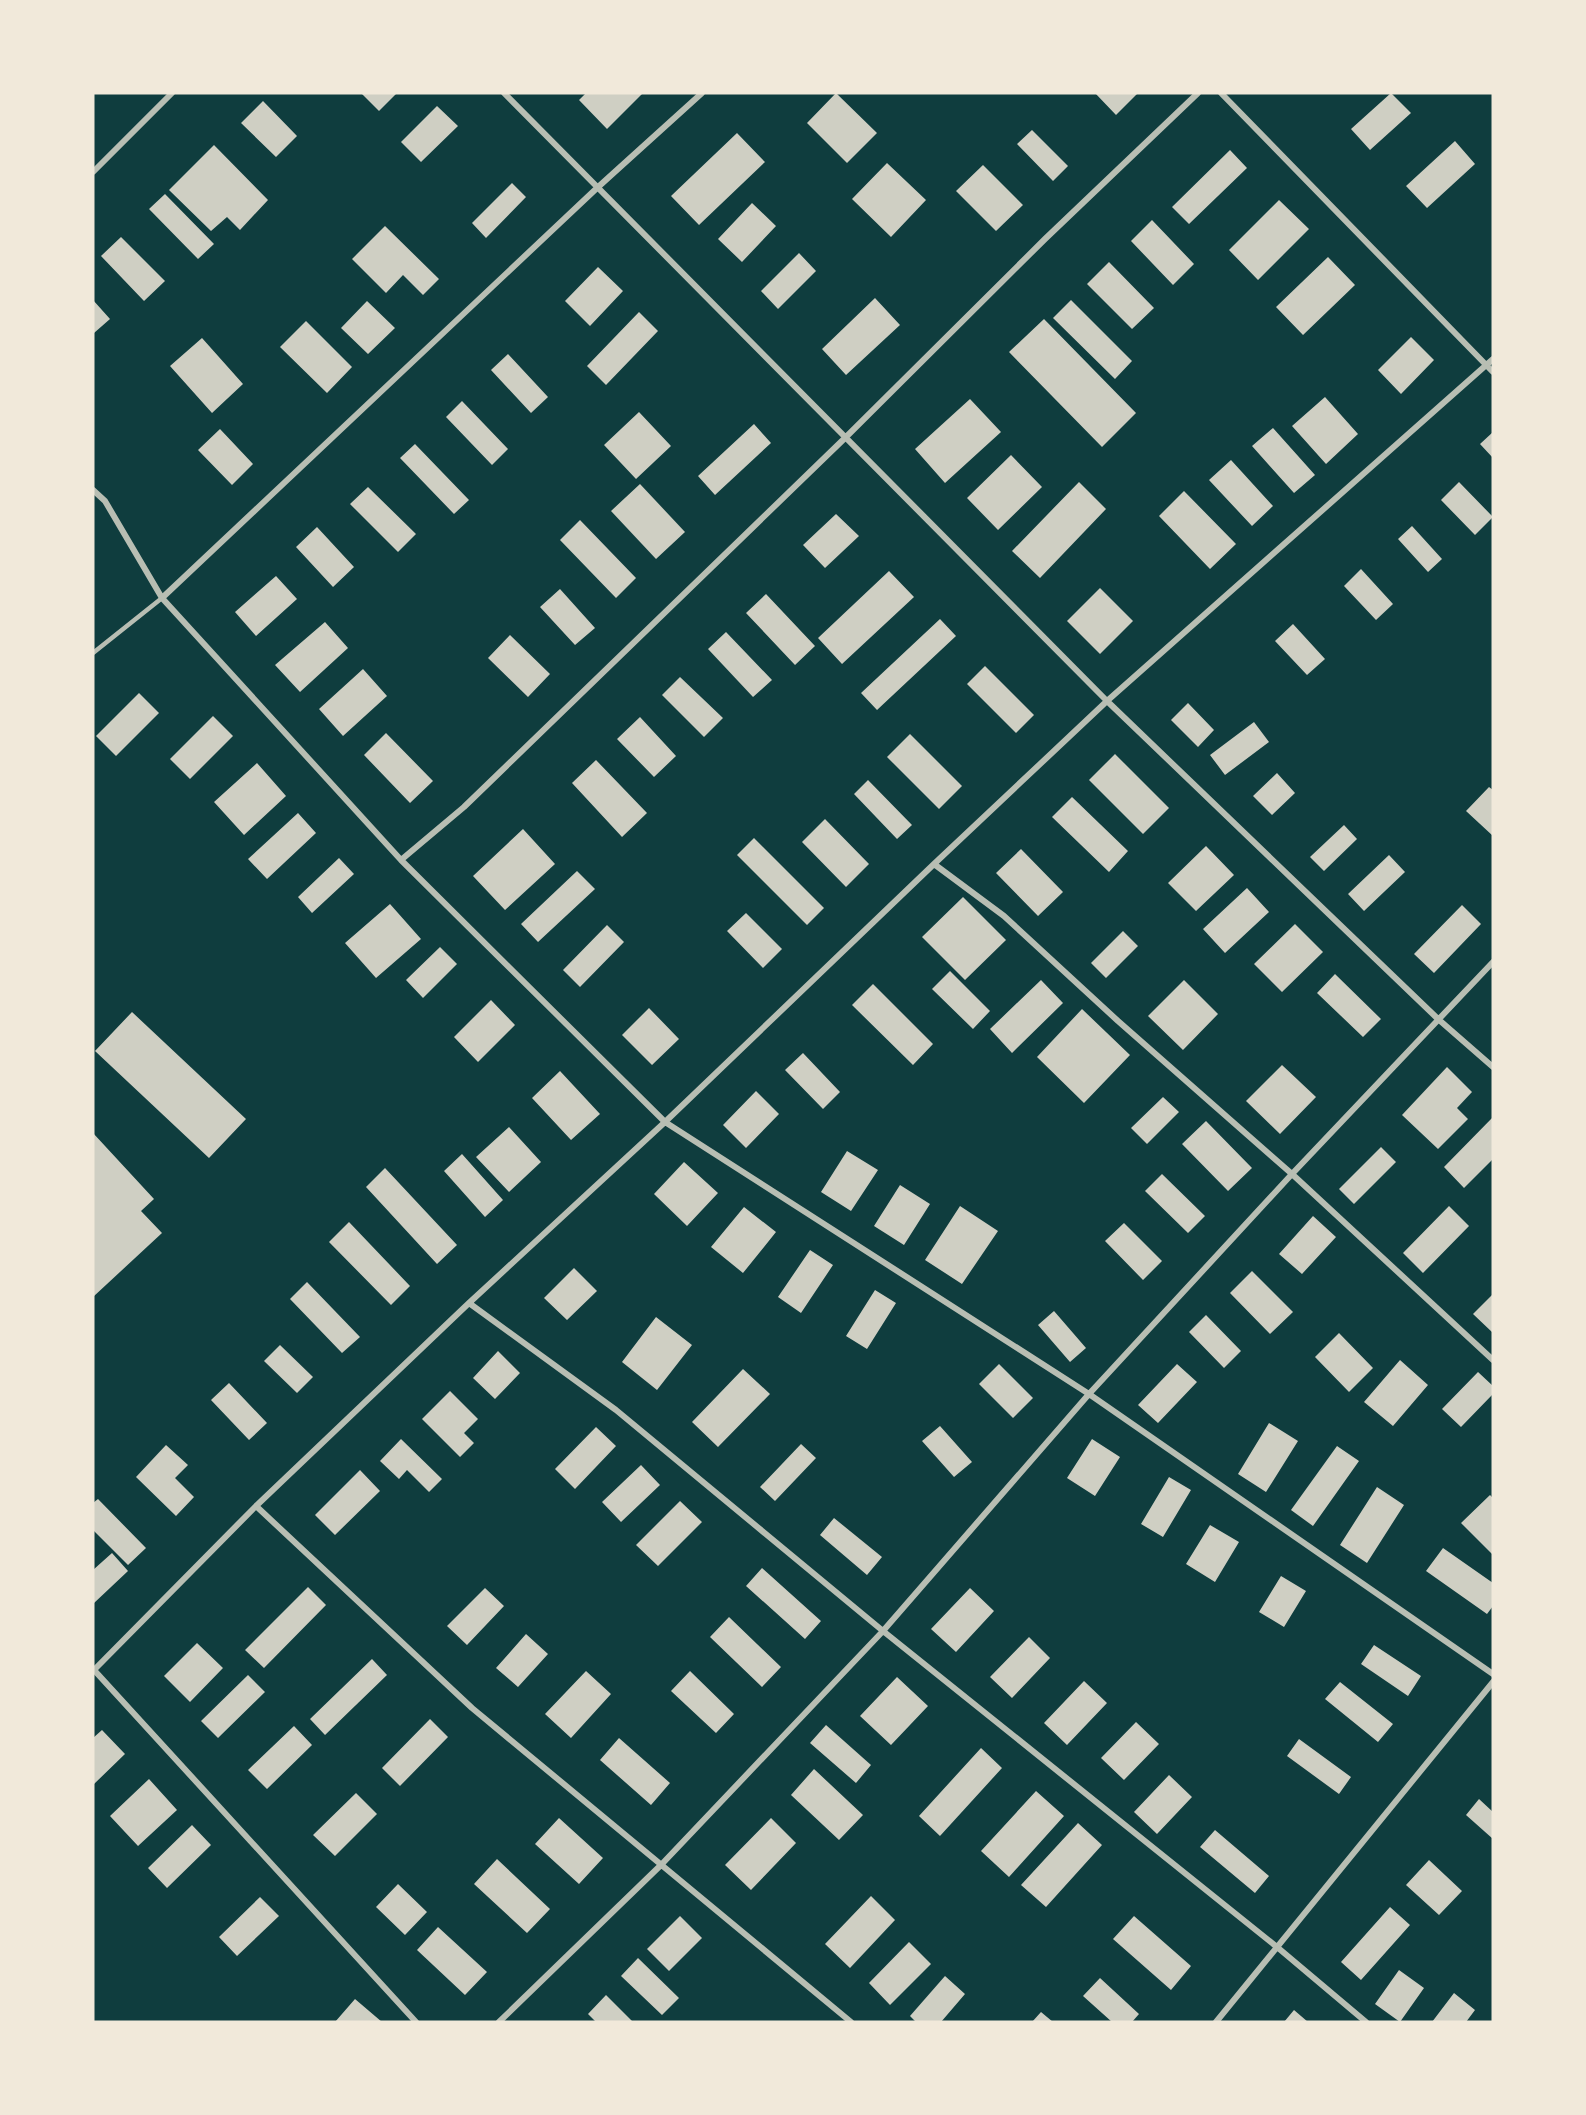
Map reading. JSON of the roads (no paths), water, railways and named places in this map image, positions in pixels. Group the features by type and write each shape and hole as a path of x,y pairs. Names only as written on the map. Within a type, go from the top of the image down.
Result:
{"street":[{"path":"93,172 172,93"},
{"path":"504,93 1107,701 1438,1019 1493,1067"},
{"path":"162,598 597,188 702,93"},
{"path":"401,860 464,807 845,438 1045,238 1198,93"},
{"path":"1221,93 1493,372"},
{"path":"416,2022 94,1670 256,1506 665,1122 1107,701 1493,359"},
{"path":"93,490 105,501 162,598 401,860 665,1122 1089,1394 1493,1674"},
{"path":"934,864 1004,916 1118,1021 1292,1174 1493,1360"},
{"path":"499,2022 661,1865 884,1631 1089,1394 1292,1174 1493,962"},
{"path":"469,1304 616,1410 884,1631 1277,1947 1366,2022"},
{"path":"256,1506 472,1708 851,2022"},
{"path":"1216,2022 1493,1682"}],"lane":[{"path":"93,653 162,598"}]}
